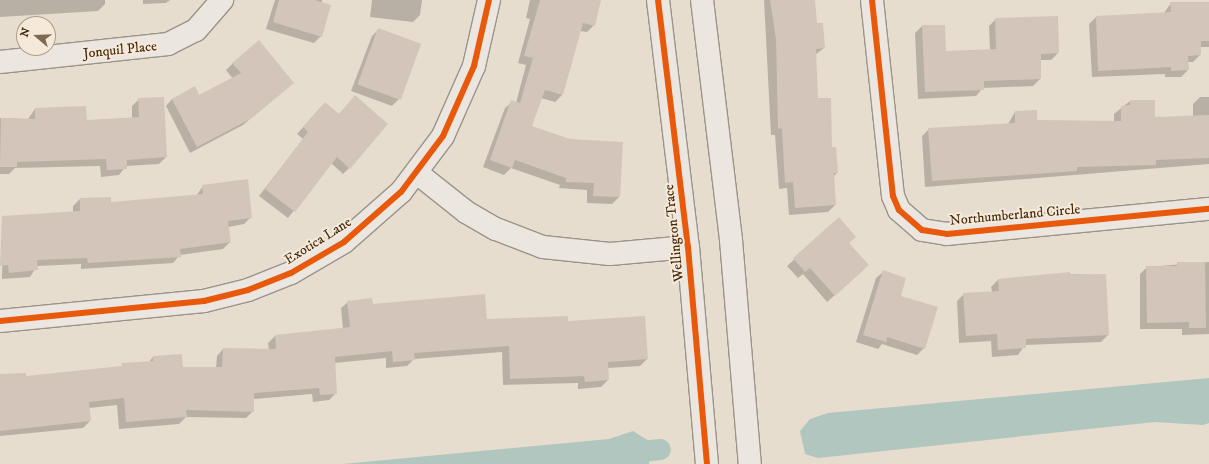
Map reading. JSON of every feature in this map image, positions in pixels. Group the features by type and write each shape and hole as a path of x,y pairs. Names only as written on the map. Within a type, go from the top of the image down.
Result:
{"street":[{"name":"Jonquil Place","path":"0,62 168,44 196,30 222,0"},
{"name":"Exotica Lane","path":"0,321 189,304 248,290 291,273 344,242 368,224 417,173 457,109 474,66 489,0"},
{"name":"Wellington Trace","path":"658,0 688,247 707,464"},
{"path":"702,0 731,240 750,464"},
{"name":"Northumberland Circle","path":"872,0 893,196 899,210 922,230 947,234 1209,209"},
{"path":"417,173 478,219 543,247 610,254 688,247"}],"shaded area":[{"path":"1209,378 1209,423 1203,425 1155,422 818,458 805,454 800,431 810,419 828,413"},
{"path":"633,431 649,441 649,464 343,464 609,439"}],"building":[{"path":"279,0 315,0 331,5 322,37 273,22"},
{"path":"540,0 601,0 595,26 583,23 563,95 545,90 532,126 570,139 623,142 620,197 593,196 594,183 566,182 566,178 515,160 512,168 490,160 511,100 520,103 533,58 524,56"},
{"path":"770,0 815,0 817,23 823,23 825,48 816,49 818,98 831,98 832,147 836,147 838,173 834,173 836,205 795,208 793,182 785,183 782,128 778,129 776,39"},
{"path":"1170,2 1209,2 1209,41 1201,41 1201,55 1188,56 1189,70 1171,71 1171,67 1098,71 1096,16 1171,12"},
{"path":"1058,16 1059,53 1041,54 1041,79 984,81 984,90 925,92 922,25 945,25 946,51 996,49 995,18"},
{"path":"378,28 421,44 401,100 357,84"},
{"path":"259,40 294,83 252,118 197,147 172,99 195,86 199,95 241,73 232,63"},
{"path":"355,95 388,124 350,169 337,157 295,212 265,189 308,132 303,127 325,102 339,114"},
{"path":"164,97 167,157 127,160 127,169 107,170 106,159 17,162 17,167 0,167 1,118 35,119 35,108 86,106 87,120 139,117 138,98"},
{"path":"1130,100 1155,100 1155,117 1209,115 1209,158 1156,160 1156,165 1077,167 1077,171 932,181 928,128 1015,123 1015,111 1037,110 1037,120 1121,121 1121,106 1130,105"},
{"path":"248,179 252,218 228,221 231,242 180,249 181,257 88,263 87,258 37,260 38,270 9,273 8,265 0,266 2,216 80,211 80,198 111,197 111,202 203,194 202,185"},
{"path":"839,217 856,237 849,243 869,265 835,296 810,268 805,272 793,258"},
{"path":"1177,262 1205,262 1206,328 1189,328 1189,322 1147,323 1146,266 1177,266"},
{"path":"883,270 906,278 901,296 938,307 925,349 887,337 886,342 863,335"},
{"path":"1070,272 1070,275 1106,274 1109,335 1026,339 1026,348 998,350 997,334 966,336 963,293 999,291 998,279"},
{"path":"485,294 487,319 568,316 568,321 645,316 648,359 608,362 609,380 585,382 584,376 510,379 509,346 414,353 415,360 393,362 392,351 335,357 337,394 320,395 319,388 254,393 254,412 186,410 187,417 126,422 124,398 89,402 91,421 0,431 0,374 26,373 26,376 122,366 121,363 153,361 153,356 182,354 183,367 222,367 223,348 276,349 275,335 350,327 347,301 372,298 373,304"}],"waterway":[{"path":"622,453 660,449"}],"cycle path":[{"path":"0,321 204,301 248,290 291,273 344,242 401,192 443,136 474,66 489,0"},
{"path":"658,0 688,247 707,464"},
{"path":"872,0 893,196 899,210 922,230 947,234 1209,209"}]}
